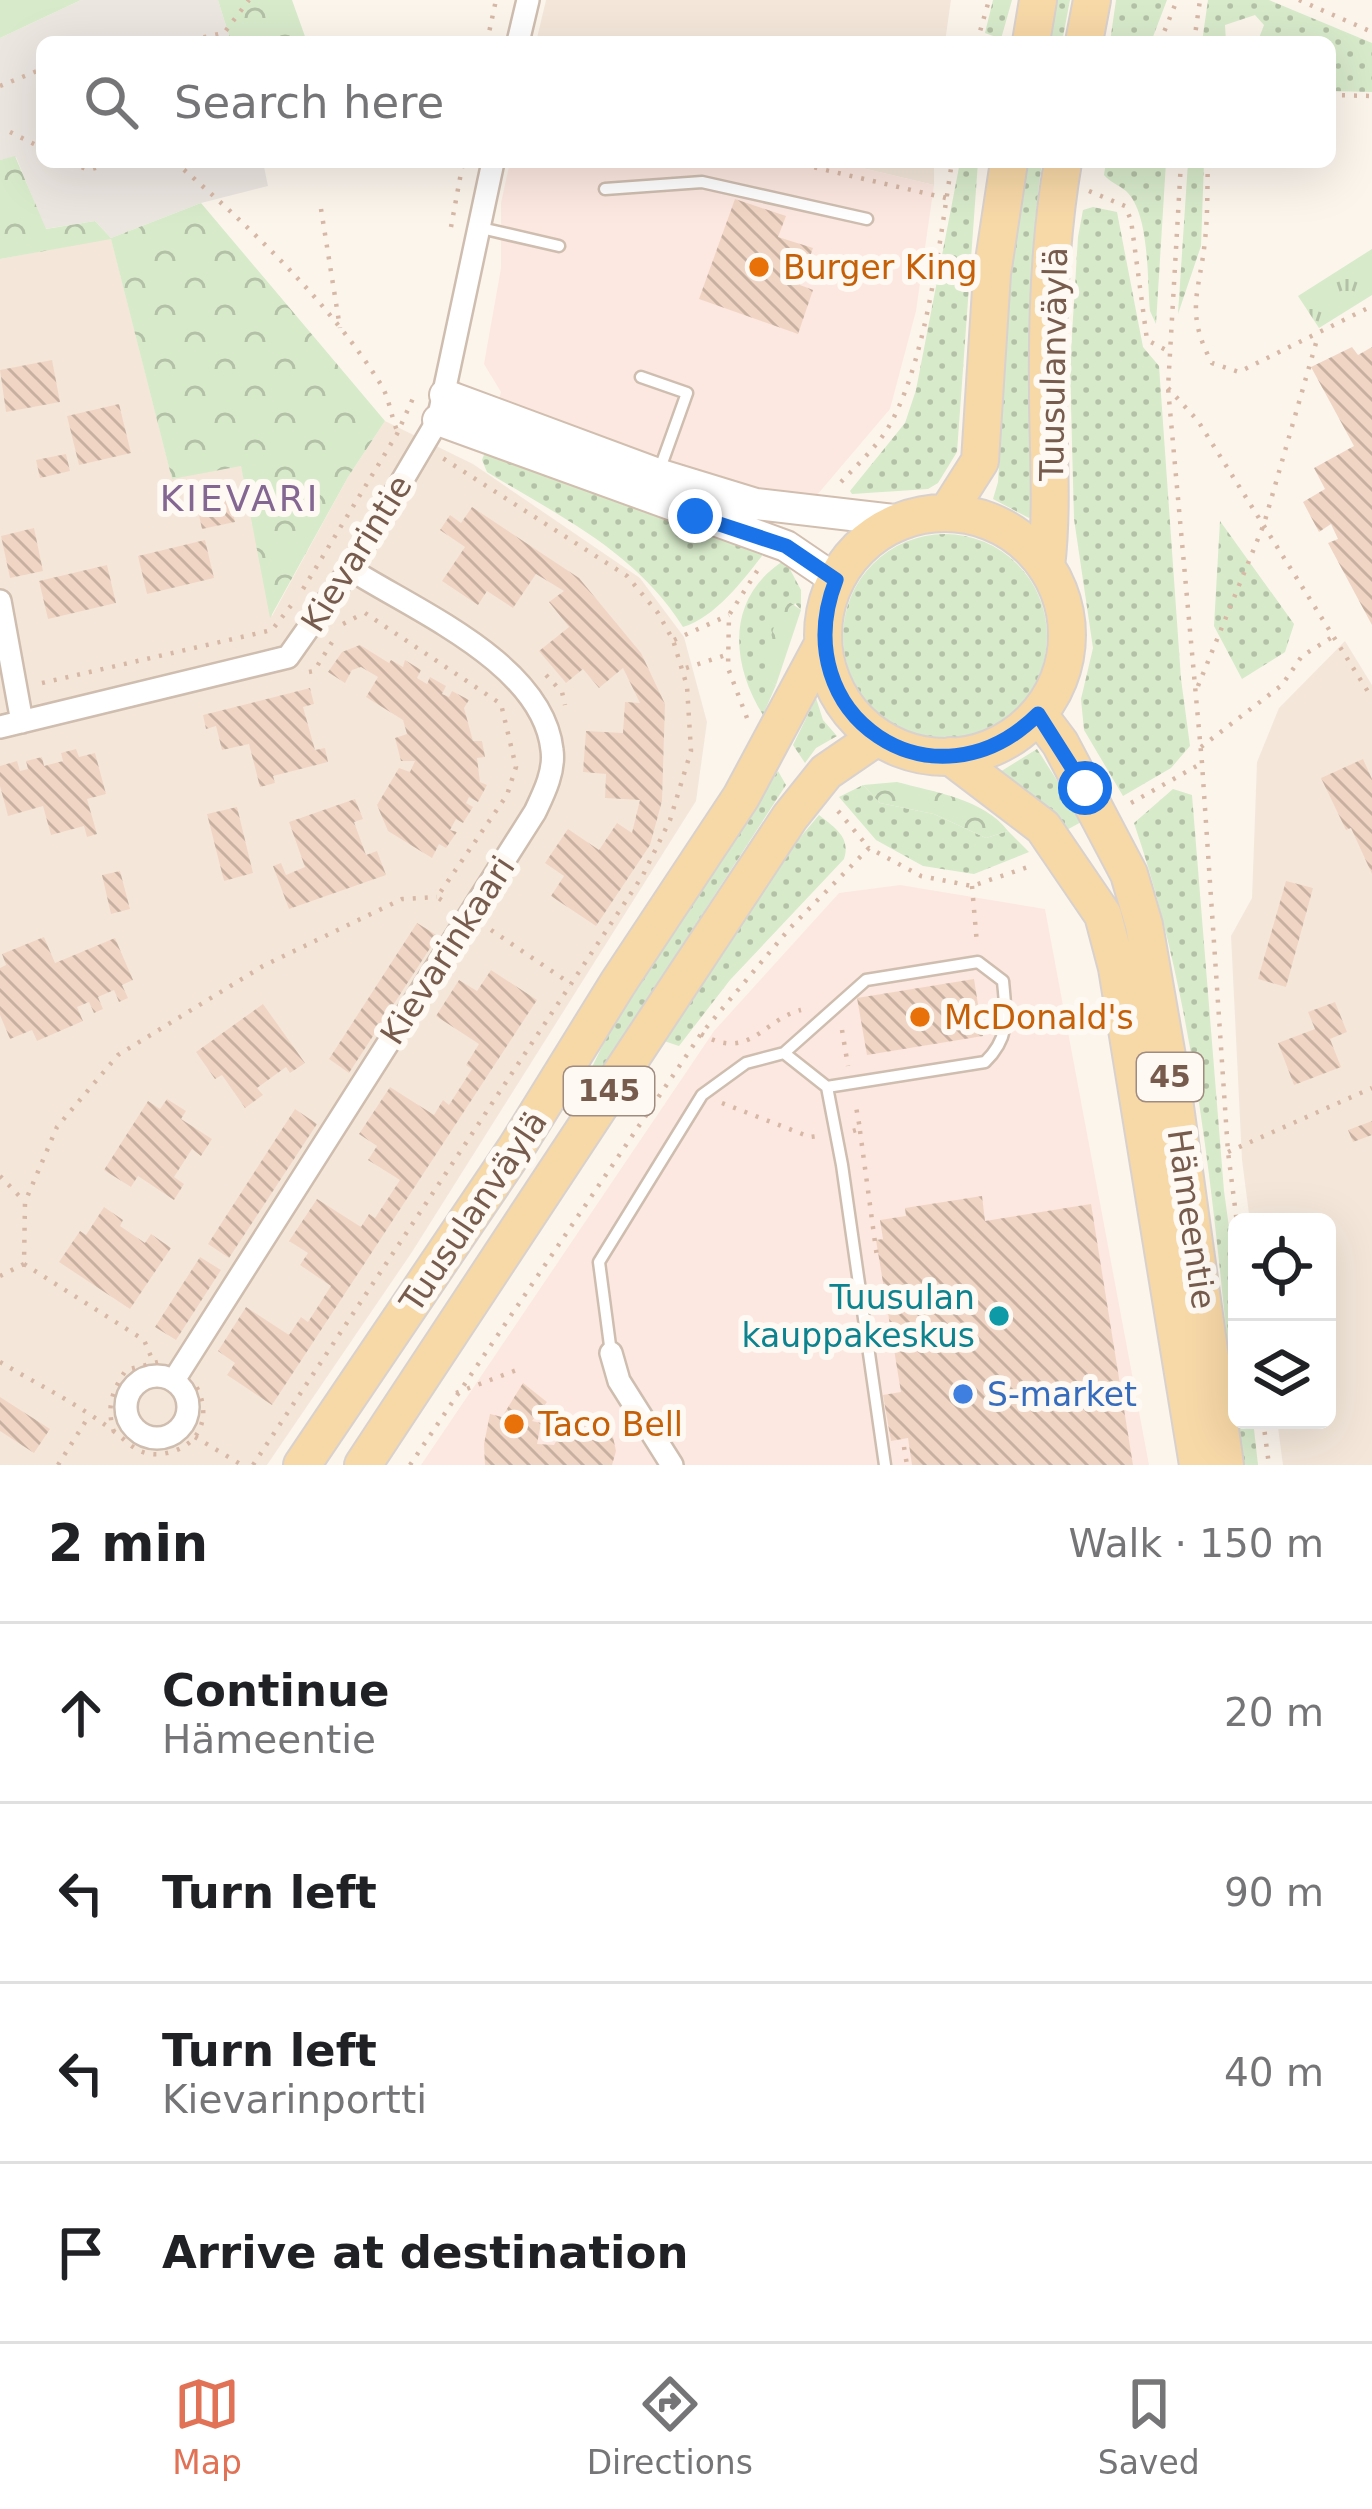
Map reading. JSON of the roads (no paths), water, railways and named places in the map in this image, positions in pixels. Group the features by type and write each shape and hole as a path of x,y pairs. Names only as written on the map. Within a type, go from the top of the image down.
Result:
{"main road":[{"path":"1032,36 1038,0"},
{"path":"1085,36 1092,0"},
{"name":"Tuusulanväylä","path":"947,513 980,461 992,274 1009,168"},
{"name":"Tuusulanväylä","path":"1046,567 1052,523 1050,278 1063,168"},
{"path":"836,580 862,545 902,521 947,513 992,523 1031,549 1046,567 1057,587 1067,631 1060,675 1038,714 1004,742 950,757"},
{"name":"45","path":"836,580 823,622 823,644 826,666 845,706 877,736 917,754 950,757"},
{"name":"Tuusulanväylä","path":"308,1462 741,796 823,644"},
{"name":"Hämeentie","path":"1038,714 1060,742 1118,853 1144,925 1172,1085 1226,1465"},
{"name":"Tuusulanväylä","path":"363,1465 790,817 826,772 877,736"},
{"name":"Hämeentie","path":"950,757 1043,827 1103,915 1117,968 1198,1465"}],"street":[{"path":"519,36 528,0"},
{"name":"Kievarintie","path":"11,724 287,657 350,569 422,447 481,228 492,168"},
{"path":"433,402 656,487 786,546 836,580"},
{"path":"656,487 902,521"},
{"name":"Kievarinkaari","path":"177,1374 535,812 548,784 552,750 532,693 482,650 350,569"},
{"path":"0,601 17,689 11,724"},
{"path":"611,1353 619,1381 672,1465"}],"lane":[{"path":"605,189 702,182 866,219"},
{"path":"481,228 559,246"},
{"path":"641,377 687,393 656,487"},
{"path":"611,1353 599,1262 702,1095 746,1063 784,1053 866,980 978,962 1003,981 1006,1019 1000,1048 985,1062 827,1087"},
{"path":"784,1053 827,1087 885,1465"}],"place":[{"name":"Burger King","path":"759,267"},
{"name":"McDonald's","path":"920,1017"},
{"name":"Tuusulan kauppakeskus","path":"999,1316"},
{"name":"S-market","path":"963,1394"},
{"name":"Taco Bell","path":"514,1424"}],"district":[{"name":"KIEVARI","path":"240,498"}]}
